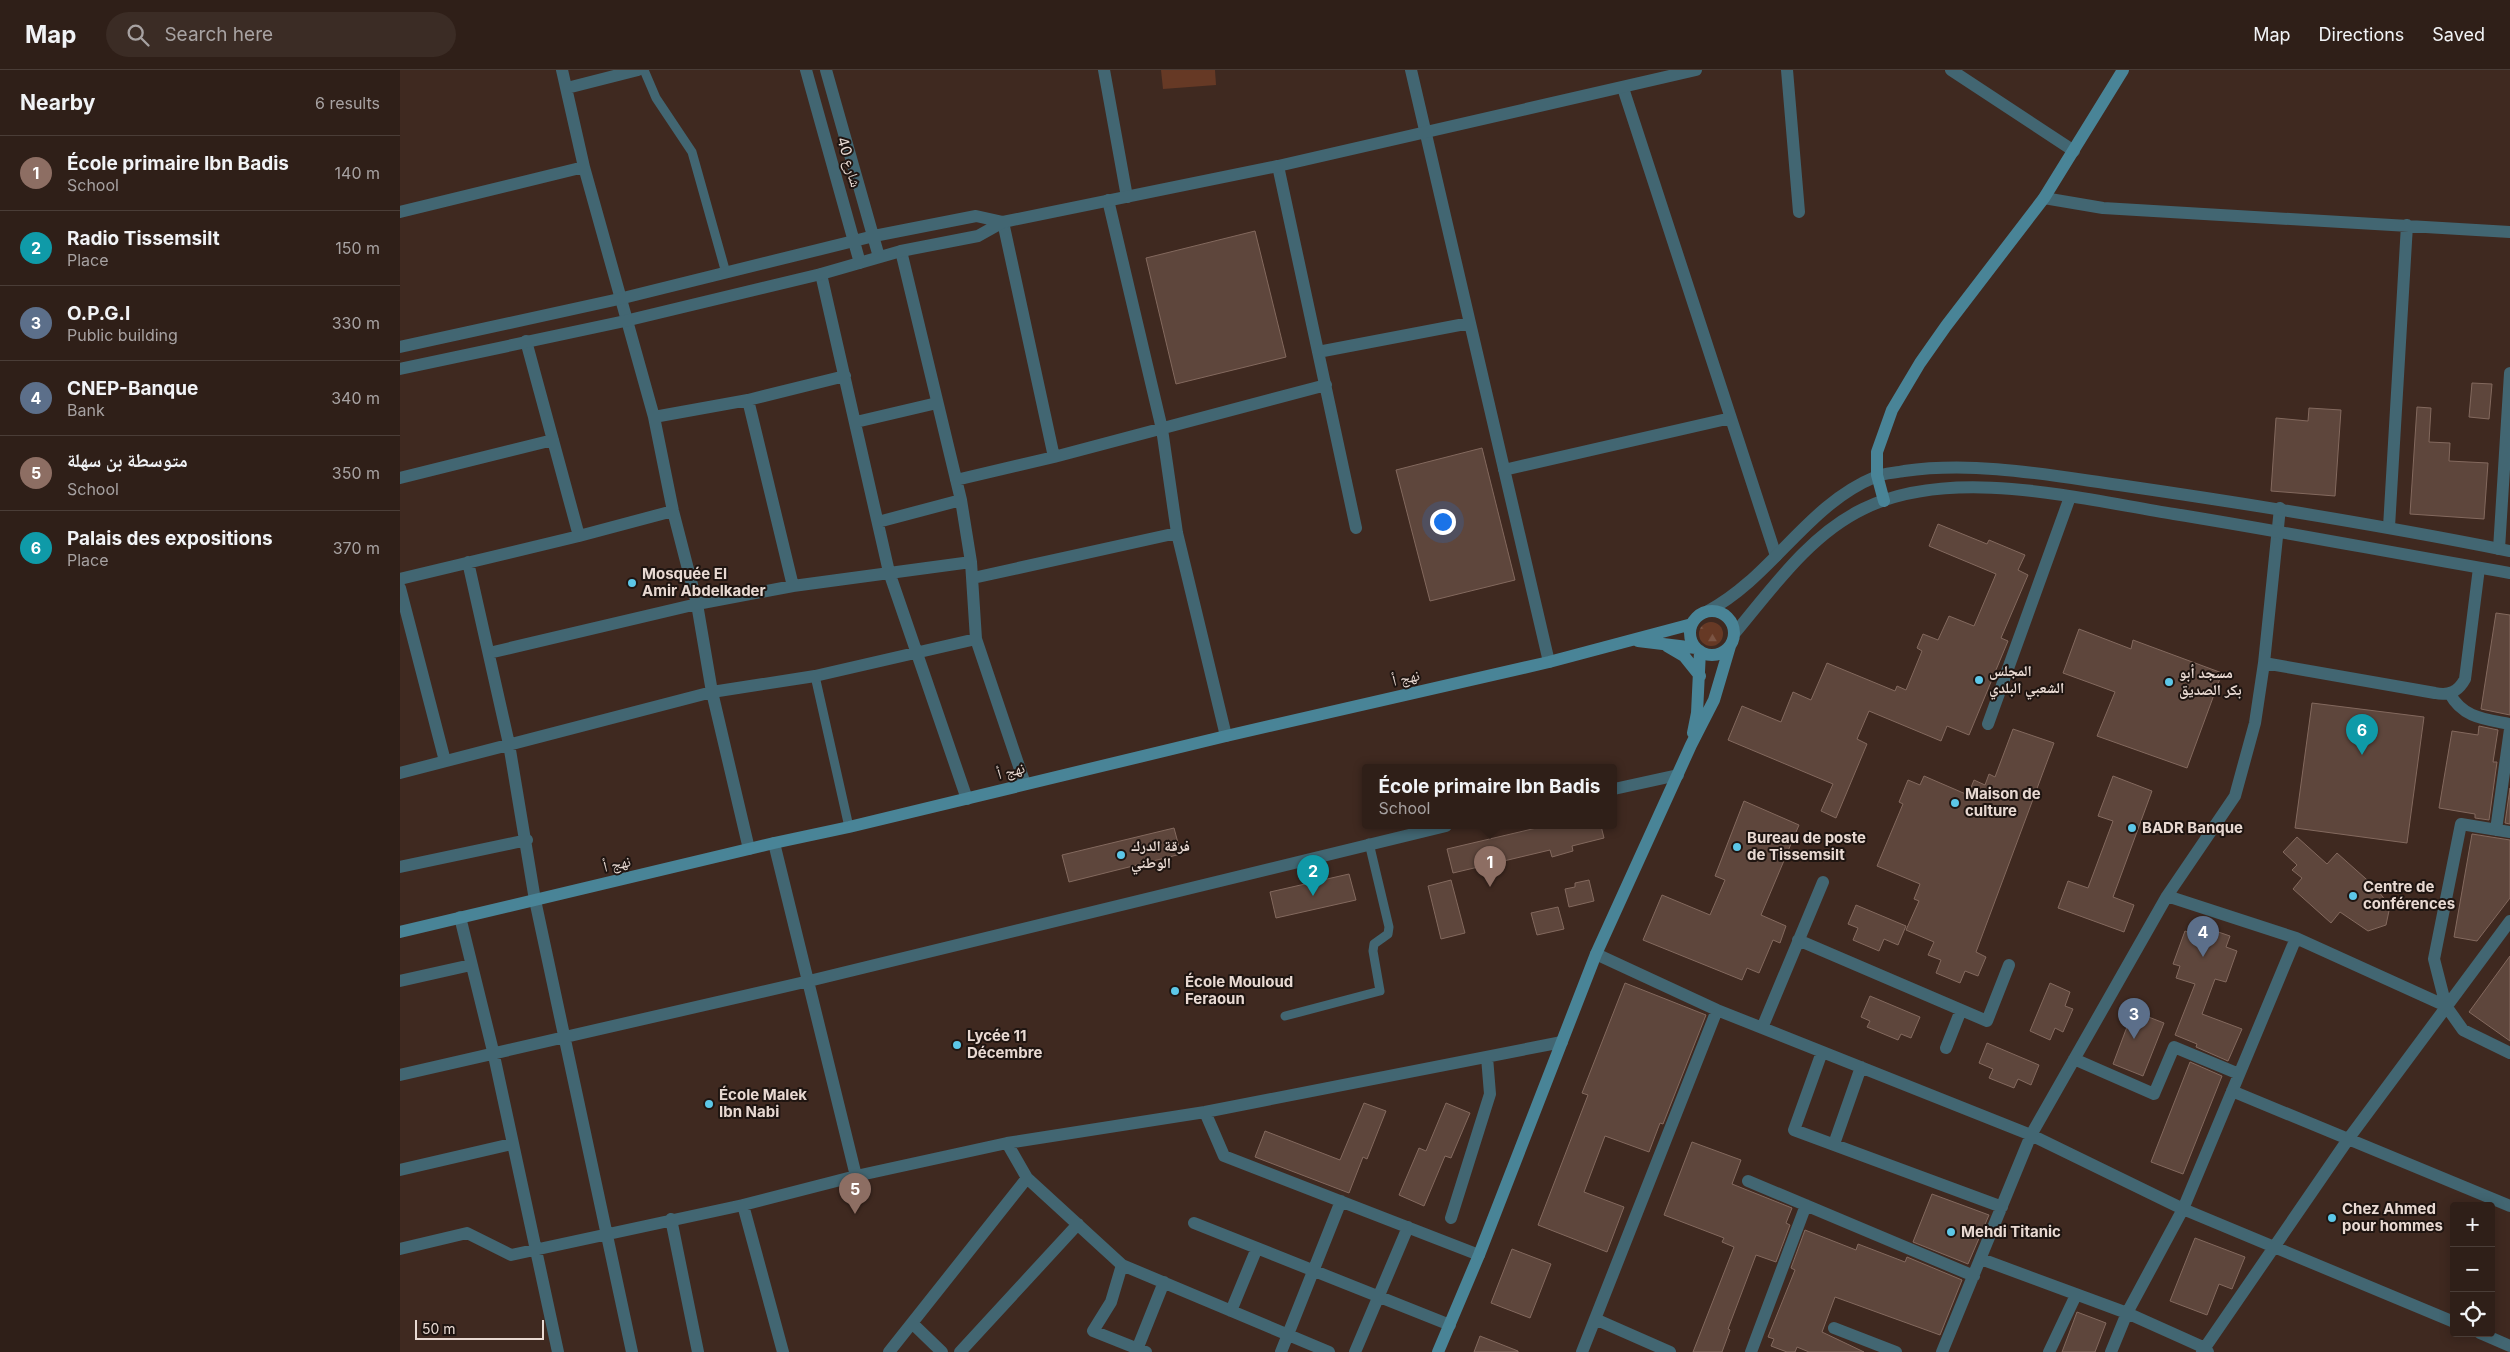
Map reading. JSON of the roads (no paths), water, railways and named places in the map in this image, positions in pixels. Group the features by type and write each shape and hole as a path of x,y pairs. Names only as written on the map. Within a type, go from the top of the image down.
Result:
{"main road":[{"path":"1884,501 1877,475 1878,452 1884,429 1904,389 1946,326 2044,198 2123,70"},
{"path":"1438,1352 1479,1255 1596,954 1691,745 1714,700 1732,640 1733,627 1726,616 1715,611 1701,613 1692,624 1690,636 1698,649 1700,676 1691,745"},
{"name":"نهج أ","path":"400,932 967,799 1226,736 1548,662 1692,624"},
{"path":"1698,649 1718,654 1732,640"},
{"name":"نهج أ","path":"1630,641 1698,649"},
{"path":"1660,644 1684,656 1700,676"}],"street":[{"path":"562,70 584,167 625,321 654,417 673,511 696,604 712,692 749,849"},
{"path":"567,88 638,70"},
{"name":"شارع 40","path":"806,70 860,263"},
{"name":"شارع 40","path":"826,70 879,257"},
{"path":"1104,70 1128,196"},
{"path":"1411,70 1548,662"},
{"path":"400,369 625,321 821,274 901,251 978,236 1003,222 1278,166 1696,70"},
{"path":"1787,70 1799,212"},
{"path":"1950,70 2074,152"},
{"path":"1623,88 1776,556"},
{"path":"1278,166 1356,528"},
{"path":"400,212 584,167"},
{"path":"2044,198 2103,208 2510,232"},
{"path":"1108,200 1162,429 1177,533 1226,736"},
{"path":"400,347 619,299 874,236 976,216 1003,222"},
{"path":"1003,222 1054,457"},
{"path":"2390,527 2407,225"},
{"path":"901,251 961,500 973,578 976,639 1025,784"},
{"path":"821,274 889,572 967,799"},
{"path":"1318,352 1470,323"},
{"path":"526,341 579,536"},
{"path":"1708,611 1737,594 1832,503 1877,475 1931,468 1978,468 2280,508 2390,527 2505,550 2510,373"},
{"path":"654,417 748,400 845,376"},
{"path":"956,480 1054,457 1326,386"},
{"path":"748,400 793,586"},
{"path":"856,422 937,403"},
{"path":"1504,470 1731,418"},
{"path":"400,478 553,440"},
{"path":"1732,640 1788,570 1833,528 1864,508 1922,491 1961,488 2015,490 2070,497 2276,530 2510,573"},
{"path":"1988,724 2070,497"},
{"path":"878,522 961,500"},
{"path":"1942,1352 2031,1135 2167,896 2235,796 2255,723 2264,663 2276,530 2280,508"},
{"path":"400,579 579,536 673,511"},
{"path":"973,578 1177,533"},
{"path":"468,562 509,744 535,900 632,1352"},
{"path":"489,653 696,604 793,586 971,562"},
{"path":"2264,663 2435,694 2450,694 2462,686 2466,679 2479,568"},
{"path":"400,588 445,761"},
{"path":"400,772 712,692 815,676 976,639"},
{"path":"2450,694 2459,707 2472,716 2510,724"},
{"path":"2496,830 2510,729"},
{"path":"1617,788 1678,775"},
{"path":"2510,832 2461,824 2434,959 2446,1006 2463,1030 2510,1053"},
{"path":"400,1074 809,981 1432,829"},
{"path":"400,867 526,840"},
{"path":"774,843 856,1176"},
{"path":"1762,1028 1823,882"},
{"path":"2167,896 2296,938 2446,1006"},
{"path":"460,917 493,1052 534,1250 558,1352"},
{"path":"1981,1259 2127,1313 2205,1351 2349,1138 2510,921"},
{"path":"2111,1352 2127,1313 2183,1209 2296,938"},
{"path":"1798,940 1987,1021 2009,965"},
{"path":"1596,954 1717,1010 2031,1135 2183,1209 2450,1320"},
{"path":"400,981 472,965"},
{"path":"1582,1352 1717,1010"},
{"path":"1946,1048 1961,1010"},
{"path":"400,1249 467,1234 511,1255 671,1218 743,1205 856,1176 1007,1143 1205,1112 1562,1042"},
{"path":"2074,1059 2154,1094 2174,1047 2239,1074"},
{"path":"1822,1052 1794,1130 2002,1207"},
{"path":"1451,1218 1490,1094 1487,1057"},
{"path":"1834,1144 1861,1067"},
{"path":"2232,1091 2510,1206"},
{"path":"1205,1112 1224,1156 1479,1255"},
{"path":"1007,1143 1027,1178 1122,1265 1329,1352"},
{"path":"400,1170 512,1144"},
{"path":"889,1352 1027,1178"},
{"path":"1748,1181 1974,1276"},
{"path":"1281,1352 1341,1201"},
{"path":"743,1205 783,1352"},
{"path":"1750,1352 1806,1205"},
{"path":"671,1218 698,1352"},
{"path":"1194,1223 1450,1325"},
{"path":"960,1352 1078,1224"},
{"path":"1354,1352 1408,1228"},
{"path":"1231,1311 1257,1248"},
{"path":"1122,1265 1111,1302 1093,1331 1140,1351 1164,1282"},
{"path":"2049,1352 2076,1295"},
{"path":"1595,1319 1670,1352"},
{"path":"912,1323 942,1352"},
{"path":"1834,1328 1896,1352"},
{"path":"2489,1337 2510,1346"}],"lane":[{"path":"644,70 656,98 692,152 726,273"},
{"path":"815,676 849,827"},
{"path":"1285,1016 1380,991 1373,951 1374,944 1388,934 1389,927 1369,843"}],"place":[{"name":"Mosquée El Amir Abdelkader","path":"632,583"},
{"name":"المجلس الشعبي البلدي","path":"1979,680"},
{"name":"مسجد أبو بكر الصديق","path":"2169,682"},
{"name":"Palais des expositions","path":"2362,755"},
{"name":"Maison de culture","path":"1955,803"},
{"name":"BADR Banque","path":"2132,828"},
{"name":"Bureau de poste de Tissemsilt","path":"1737,847"},
{"name":"فرقة الدرك الوطني","path":"1121,855"},
{"name":"École primaire Ibn Badis","path":"1490,887"},
{"name":"Radio Tissemsilt","path":"1313,896"},
{"name":"Centre de conférences","path":"2353,896"},
{"name":"CNEP-Banque","path":"2203,957"},
{"name":"École Mouloud Feraoun","path":"1175,991"},
{"name":"O.P.G.I","path":"2134,1039"},
{"name":"Lycée 11 Décembre","path":"957,1045"},
{"name":"École Malek Ibn Nabi","path":"709,1104"},
{"name":"متوسطة بن سهلة","path":"855,1214"},
{"name":"Chez Ahmed pour hommes","path":"2332,1218"},
{"name":"Mehdi Titanic","path":"1951,1232"}]}
